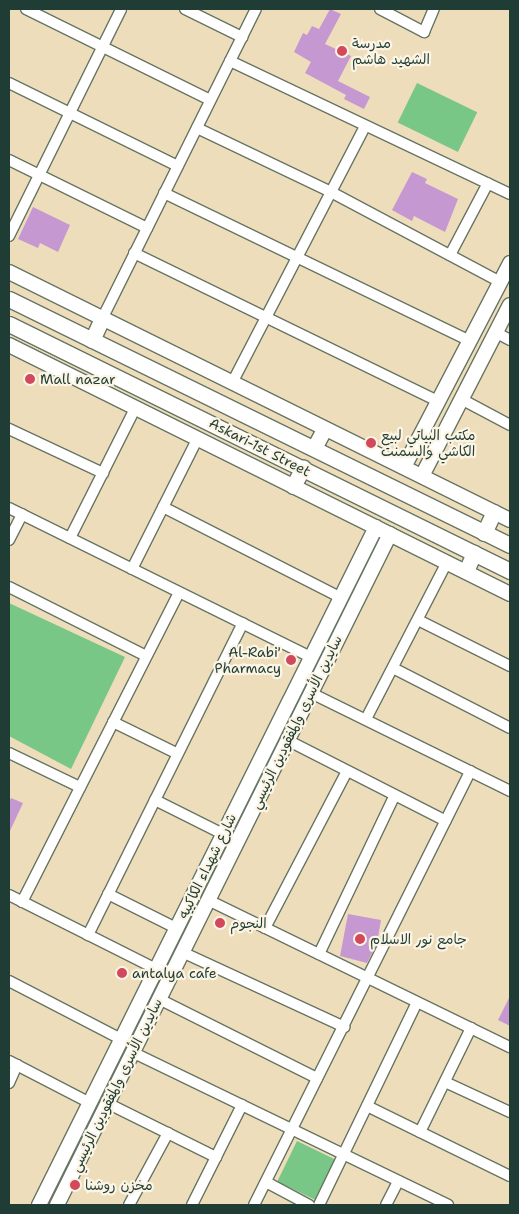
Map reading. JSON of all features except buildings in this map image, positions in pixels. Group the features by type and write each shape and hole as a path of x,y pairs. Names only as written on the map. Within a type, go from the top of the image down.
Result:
{"main road":[{"path":"404,468 510,263"},
{"path":"9,272 510,520"},
{"name":"Askari-1st Street","path":"9,300 314,448 510,546"},
{"path":"422,476 464,400 510,306"},
{"path":"92,340 102,319"},
{"name":"Askari-1st Street","path":"9,324 510,571"},
{"path":"9,345 510,594"},
{"path":"431,417 448,427"},
{"path":"314,448 324,429"},
{"path":"293,486 303,468"},
{"path":"382,507 392,487"},
{"path":"401,516 411,497"},
{"path":"484,533 494,512"},
{"name":"شارع شهداء الكاكييه","path":"39,1205 376,527"},
{"name":"سايدين الأسرى والمفقودين الرئيسي","path":"57,1205 390,534"},
{"path":"466,571 474,553"},
{"path":"106,1070 120,1076"}],"street":[{"path":"26,9 210,100"},
{"path":"9,236 68,112 121,9"},
{"path":"185,9 242,37"},
{"path":"102,319 256,9"},
{"path":"380,9 424,32 434,9"},
{"path":"230,62 510,194"},
{"path":"9,83 178,166"},
{"path":"232,383 366,126"},
{"path":"197,128 331,192 500,282"},
{"path":"9,160 147,228"},
{"path":"450,256 488,183"},
{"path":"164,193 298,256 470,341"},
{"path":"134,253 439,402"},
{"path":"497,333 510,340"},
{"path":"464,400 510,425"},
{"path":"70,538 135,409"},
{"path":"9,429 103,472"},
{"path":"132,569 197,440"},
{"path":"164,507 340,598"},
{"path":"9,508 311,657"},
{"path":"9,540 22,514"},
{"path":"366,719 447,562"},
{"path":"9,587 146,656"},
{"path":"22,902 179,592"},
{"path":"418,620 510,666"},
{"path":"88,935 243,623"},
{"path":"393,668 510,728"},
{"path":"311,693 510,791"},
{"path":"113,722 178,754"},
{"path":"287,740 446,821"},
{"path":"9,753 80,787"},
{"path":"265,928 347,771"},
{"path":"254,1205 369,978 470,771"},
{"path":"319,954 395,795"},
{"path":"155,800 223,834"},
{"path":"108,894 176,928"},
{"path":"9,896 156,969"},
{"path":"208,900 510,1047"},
{"path":"182,952 344,1027"},
{"path":"9,980 121,1039"},
{"path":"159,999 318,1078"},
{"path":"318,1205 417,1002"},
{"path":"420,1132 471,1028"},
{"path":"132,1052 445,1205"},
{"path":"9,1083 13,1063 90,1103"},
{"path":"445,1082 510,1112"},
{"path":"108,1102 216,1157"},
{"path":"192,1205 242,1105"},
{"path":"367,1106 510,1176"},
{"path":"129,1205 168,1133"},
{"path":"386,1205 398,1181"},
{"path":"266,1182 309,1205"}],"green space":[{"path":"417,83 477,112 458,152 398,123"},
{"path":"9,603 125,657 71,769 9,736"},
{"path":"297,1141 336,1160 316,1200 277,1181"}],"place":[{"name":"مدرسة الشهيد هاشم","path":"342,51"},
{"name":"Mall nazar","path":"30,379"},
{"name":"مكتب البياتي لبيع الكاشي والسمنت","path":"371,443"},
{"name":"Al-Rabi' Pharmacy","path":"291,660"},
{"name":"النجوم","path":"220,923"},
{"name":"جامع نور الاسلام","path":"360,939"},
{"name":"antalya cafe","path":"122,973"},
{"name":"مخزن روشنا","path":"75,1185"}]}
